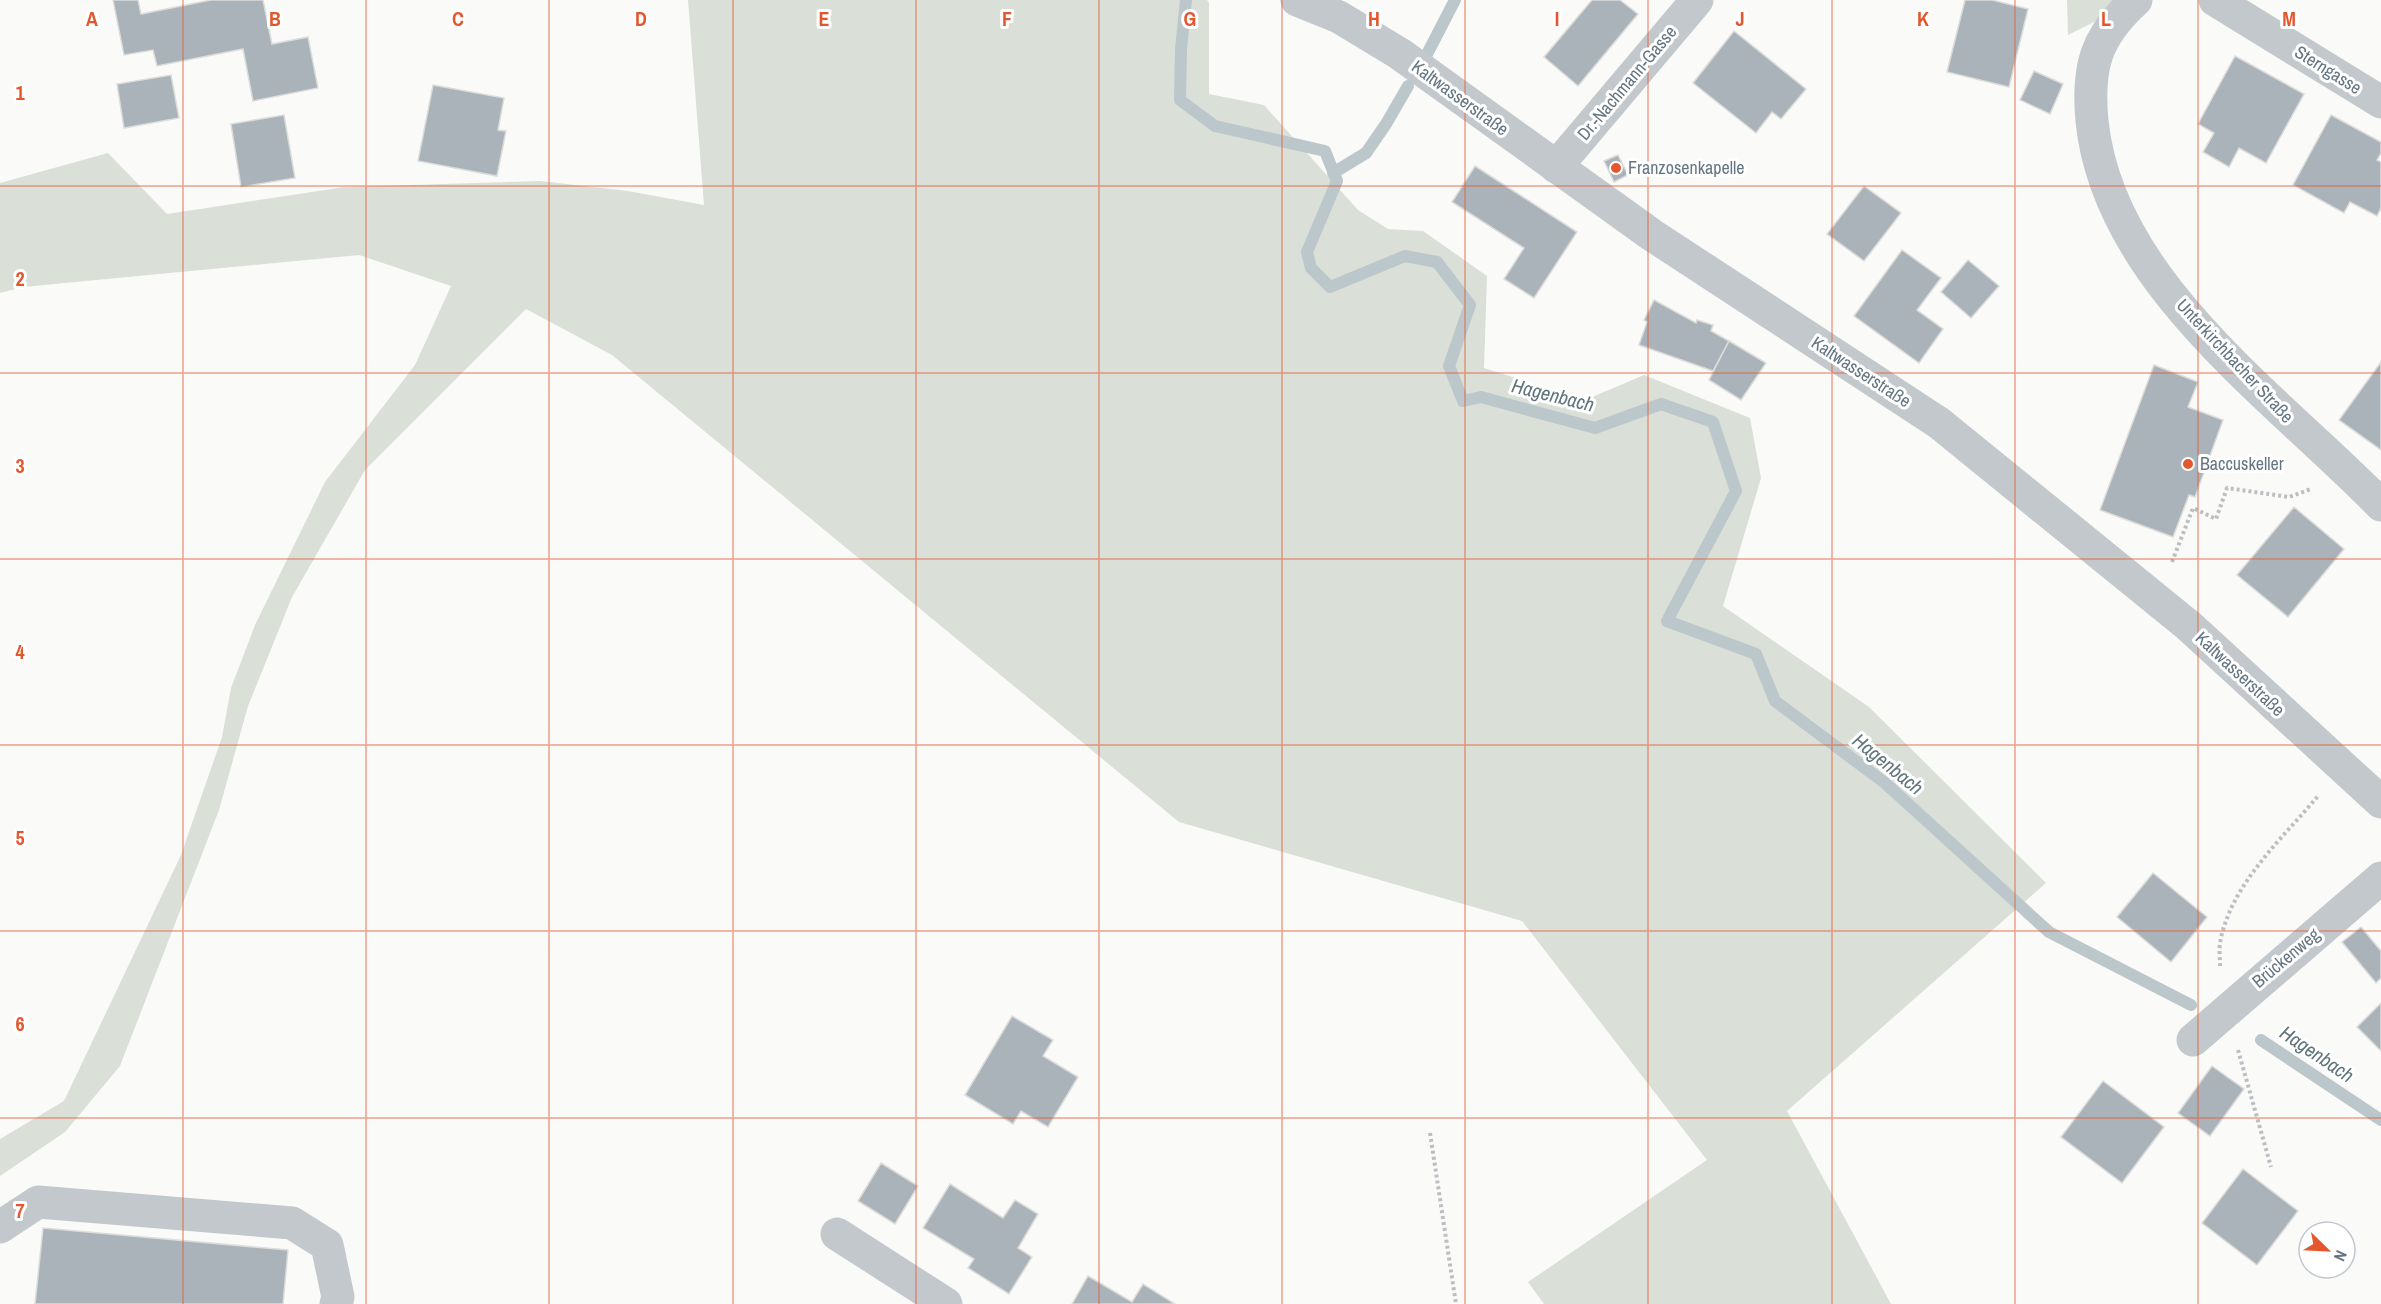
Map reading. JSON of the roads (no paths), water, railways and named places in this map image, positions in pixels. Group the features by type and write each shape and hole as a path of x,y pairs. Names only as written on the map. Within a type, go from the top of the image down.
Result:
{"street":[{"name":"Kaltwasserstraße","path":"1297,0 1339,17 1400,54 1652,235 1939,423 2189,626 2381,802"},
{"name":"Dr.-Nachmann-Gasse","path":"1556,167 1697,0"},
{"name":"Unterkirchbacher Straße","path":"2136,0 2125,10 2103,39 2096,51 2091,73 2089,95 2094,138 2101,170 2114,201 2146,262 2200,329 2271,403 2352,475 2381,505"},
{"name":"Sterngasse","path":"2215,0 2381,102"},
{"name":"Brückenweg","path":"2193,1040 2381,878"},
{"path":"0,1227 38,1202 292,1223 327,1245 338,1297 336,1304"},
{"path":"837,1234 946,1304"}],"waterway":[{"name":"Hagenbach","path":"1186,0 1181,49 1180,100 1215,126 1325,151 1337,181 1307,252 1311,268 1330,287 1405,256 1437,262 1470,305 1449,366 1463,401 1481,397 1595,428 1661,404 1713,422 1736,491 1667,621 1756,654 1775,701 1885,783 2049,932 2191,1005"},
{"path":"1425,58 1455,0"},
{"path":"1333,173 1366,153 1408,86"},
{"name":"Hagenbach","path":"2261,1040 2381,1120"}],"place":[{"name":"Franzosenkapelle","path":"1616,168"},
{"name":"Baccuskeller","path":"2188,464"}]}
